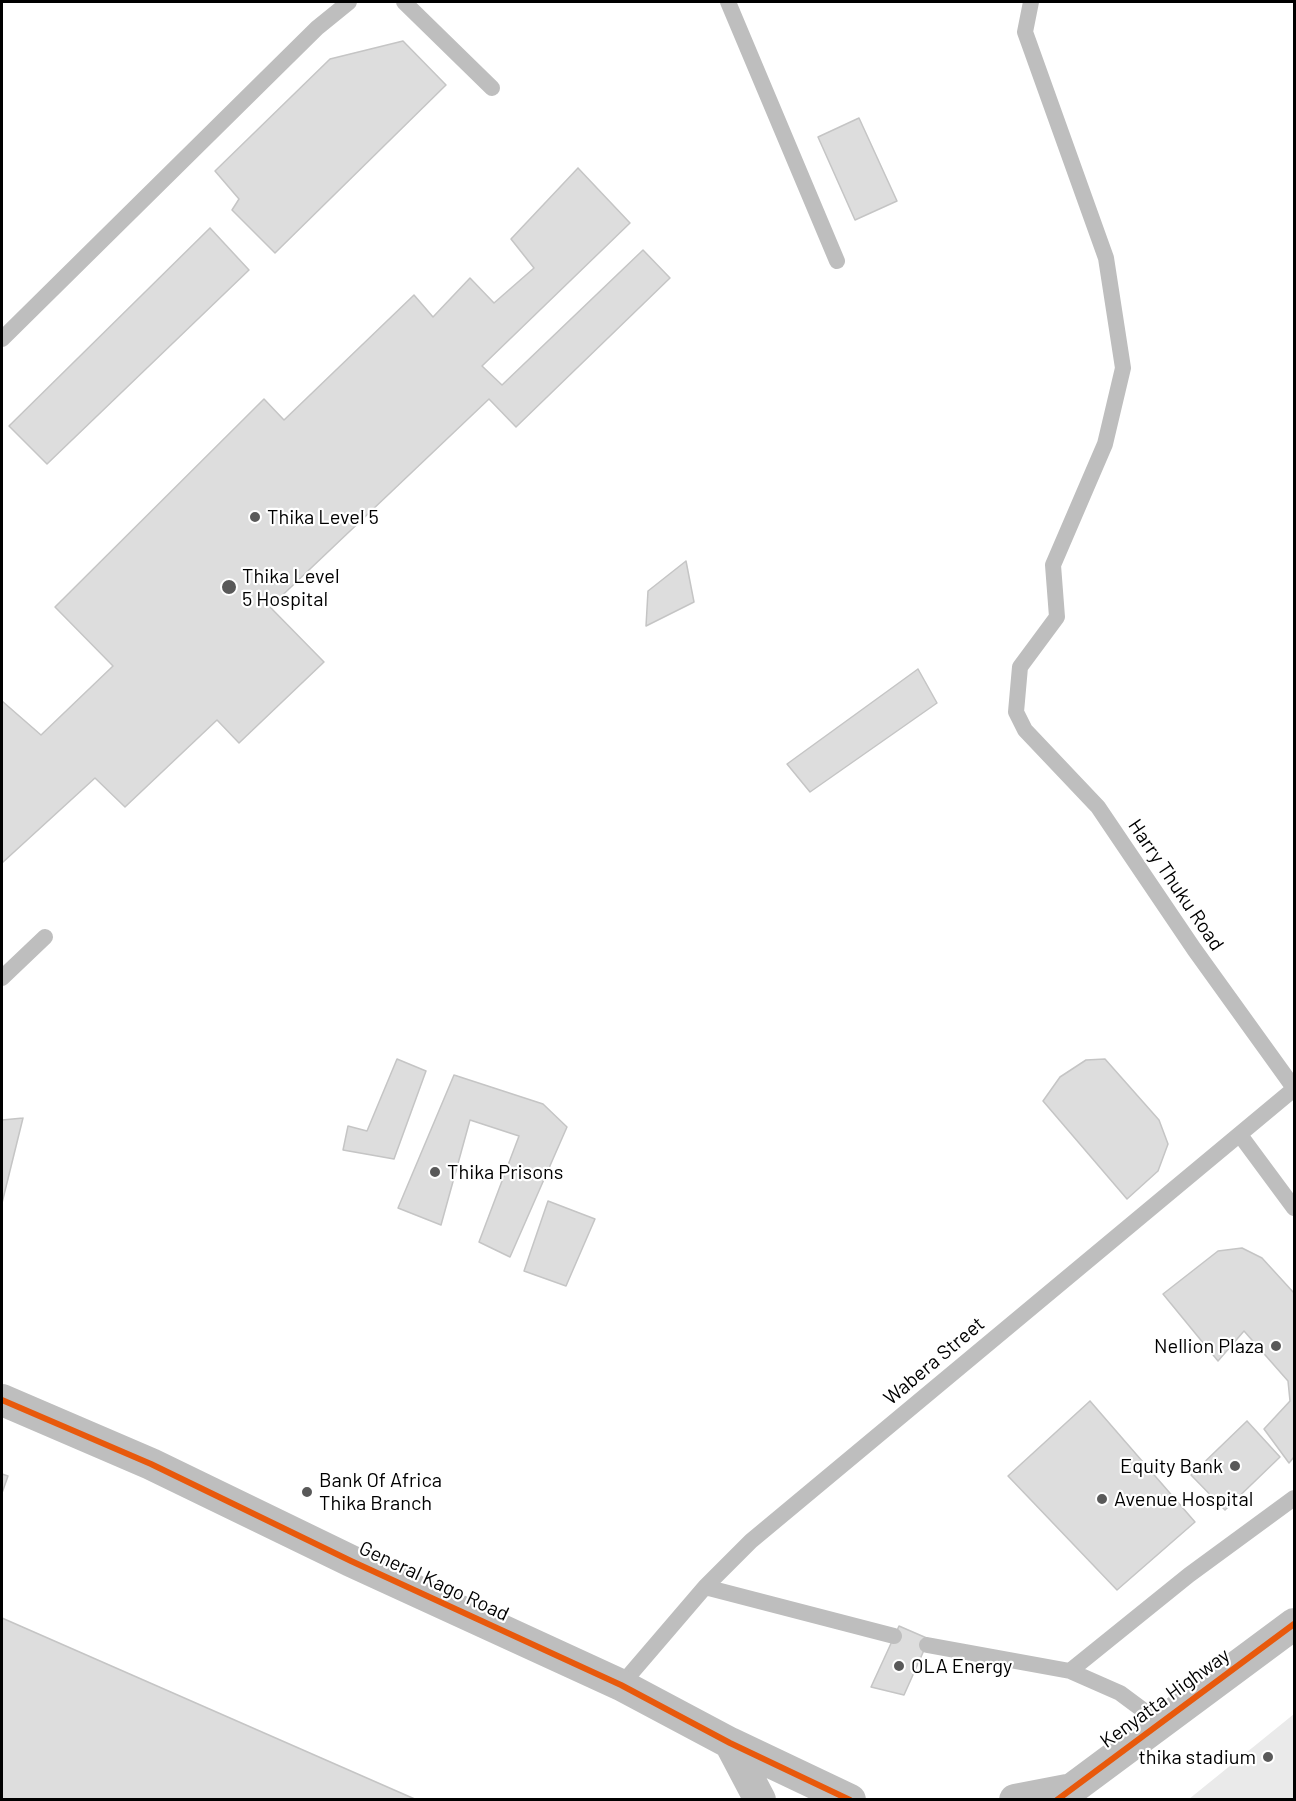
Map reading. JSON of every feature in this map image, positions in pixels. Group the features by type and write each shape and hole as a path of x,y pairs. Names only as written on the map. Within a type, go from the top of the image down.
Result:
{"street":[{"name":"General Kago Road","path":"2,1400 151,1464 351,1561 621,1685 730,1743 850,1800"},
{"name":"Kenyatta Highway","path":"1015,1800 1062,1795 1294,1624"},
{"path":"730,1743 760,1800"}],"lane":[{"path":"2,339 317,28 350,2"},
{"path":"404,2 492,88"},
{"path":"728,2 837,261"},
{"name":"Harry Thuku Road","path":"1031,2 1025,32 1106,258 1123,368 1105,444 1053,565 1057,617 1020,667 1016,712 1025,730 1098,807 1194,949 1294,1089"},
{"path":"2,978 45,937"},
{"name":"Wabera Street","path":"621,1685 705,1587 751,1541 1294,1089"},
{"path":"1240,1135 1294,1208"},
{"path":"1070,1671 1189,1575 1294,1498"},
{"path":"705,1587 894,1636"},
{"path":"927,1645 1070,1671 1119,1693 1159,1722"}],"shaded area":[{"name":"thika stadium","path":"1294,1714 1294,1799 1189,1799"}],"building":[{"path":"403,41 446,85 275,253 232,210 239,199 215,171 330,59"},
{"path":"859,118 897,201 855,220 818,137"},
{"name":"Thika Level 5","path":"578,168 630,223 482,366 502,385 643,250 670,278 516,427 489,399 270,607 324,662 239,743 217,720 125,807 95,778 2,863 2,701 41,735 113,666 55,607 264,399 284,420 414,295 433,317 470,278 494,303 534,268 511,239"},
{"path":"210,228 249,270 47,464 9,426"},
{"path":"686,561 694,602 646,626 648,591"},
{"path":"918,669 937,703 810,792 787,764"},
{"path":"397,1059 426,1071 394,1159 343,1150 348,1126 367,1131"},
{"path":"1105,1059 1159,1120 1168,1144 1158,1171 1127,1199 1043,1101 1060,1077 1086,1060"},
{"name":"Thika Prisons","path":"454,1075 543,1104 567,1127 510,1257 479,1242 519,1136 470,1120 441,1225 398,1208"},
{"path":"23,1118 2,1203 2,1120"},
{"path":"548,1201 595,1219 566,1286 524,1271"},
{"name":"Nellion Plaza","path":"1242,1248 1262,1258 1294,1293 1294,1457 1289,1463 1264,1429 1290,1401 1288,1381 1244,1331 1218,1361 1163,1294 1218,1251"},
{"name":"Avenue Hospital","path":"1090,1401 1195,1522 1117,1590 1008,1476"},
{"name":"Equity Bank","path":"1247,1421 1280,1457 1225,1510 1191,1475"},
{"path":"2,1474 8,1476 2,1493"},
{"path":"2,1618 417,1800 2,1800"},
{"name":"OLA Energy","path":"899,1626 929,1639 904,1695 871,1687"}],"cycle path":[{"path":"2,1400 151,1464 351,1561 621,1685 730,1743 850,1800"},
{"path":"1057,1800 1294,1624"}],"place":[{"name":"Thika Level 5","path":"255,517"},
{"name":"Thika Level 5 Hospital","path":"229,587"},
{"name":"Thika Prisons","path":"435,1172"},
{"name":"Nellion Plaza","path":"1276,1346"},
{"name":"Equity Bank","path":"1235,1466"},
{"name":"Bank Of Africa Thika Branch","path":"307,1492"},
{"name":"Avenue Hospital","path":"1102,1499"},
{"name":"OLA Energy","path":"899,1666"},
{"name":"thika stadium","path":"1268,1757"}]}
